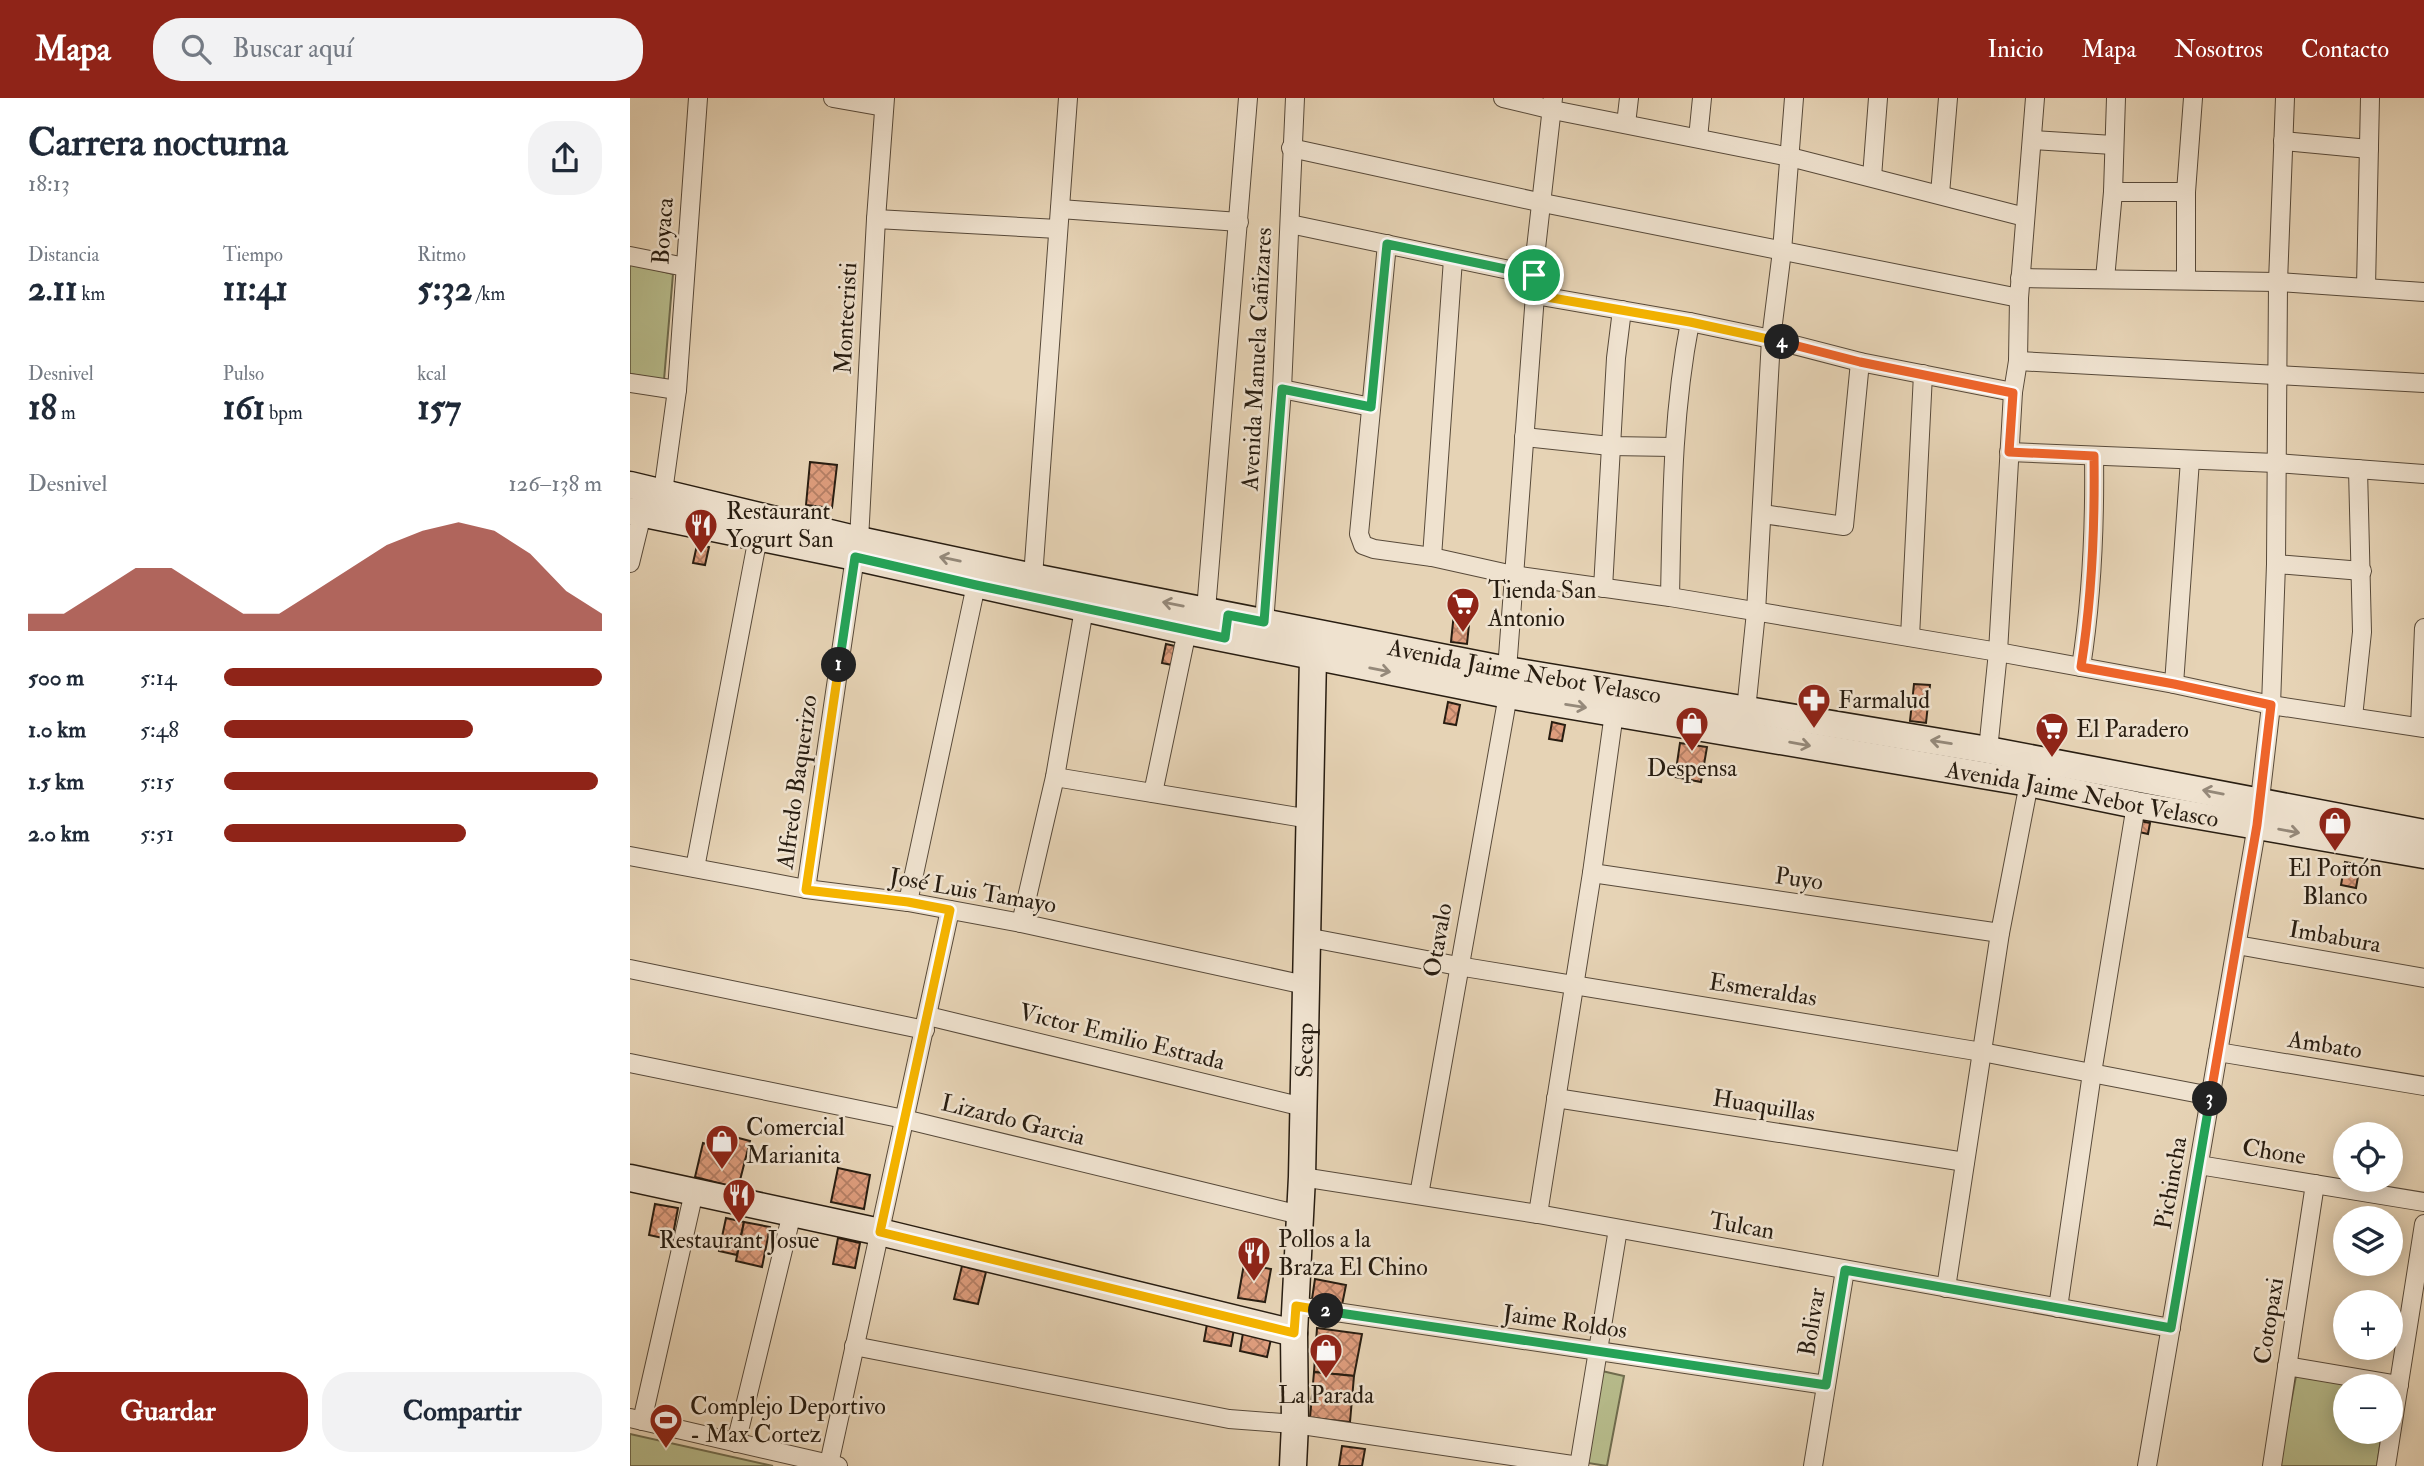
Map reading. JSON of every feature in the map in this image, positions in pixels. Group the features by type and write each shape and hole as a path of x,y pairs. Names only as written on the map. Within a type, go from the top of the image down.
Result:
{"main road":[{"name":"Avenida Jaime Nebot Velasco","path":"630,485 857,548 976,585 1187,631 1220,621 1264,622 1316,645"},
{"name":"Avenida Jaime Nebot Velasco","path":"636,512 758,537 857,548 1033,578 1316,645 1508,682 1746,710 1988,750 2424,855"},
{"name":"Secap","path":"1293,1466 1294,1333 1302,1178 1304,985 1316,645"},
{"name":"Avenida Jaime Nebot Velasco","path":"1508,682 1614,713 2029,783 2136,805 2258,813 2424,833"},
{"path":"630,1178 880,1232 1294,1333"}],"street":[{"name":"Boyaca","path":"663,492 677,390 698,98"},
{"path":"833,98 884,102"},
{"path":"1033,578 1068,98"},
{"name":"Avenida Manuela Cañizares","path":"1220,621 1239,222 1248,98"},
{"name":"Avenida Manuela Cañizares","path":"1264,622 1282,389 1295,98"},
{"path":"1503,98 1553,104 1626,124 1790,157 2025,217"},
{"path":"1626,124 1629,98"},
{"path":"1698,138 1702,98"},
{"path":"1746,710 1763,514 1771,339 1782,251 1794,98"},
{"path":"1872,177 1878,98"},
{"path":"1940,194 1948,98"},
{"path":"1988,750 1998,652 2013,393 2018,361 2020,278 2035,98"},
{"path":"2105,279 2113,192 2116,98"},
{"path":"2186,281 2186,192 2193,98"},
{"name":"Pichincha","path":"2147,1466 2237,945 2258,813 2271,705 2276,564 2278,282 2285,98"},
{"path":"2366,287 2370,98"},
{"name":"Montecristi","path":"857,548 884,102"},
{"name":"Otavalo","path":"1419,1195 1508,682 1535,295 1534,275 1553,104"},
{"path":"2033,140 2113,145"},
{"path":"2284,141 2369,149"},
{"path":"1291,148 1543,203 2019,298"},
{"path":"2113,192 2186,192"},
{"path":"1060,209 1239,222"},
{"path":"876,219 1058,229"},
{"path":"1290,224 1534,275"},
{"path":"1387,244 1359,534 1363,545 1514,575 1670,597 1910,637 2174,684 2271,705 2422,727 2424,628"},
{"path":"630,256 685,267"},
{"path":"1432,557 1454,259"},
{"path":"2020,278 2278,282 2424,292"},
{"path":"1535,295 1690,322 1860,362 2013,393"},
{"path":"1603,588 1616,358 1622,310"},
{"path":"1670,597 1673,447 1681,366 1690,322"},
{"path":"2018,361 2424,383"},
{"path":"1763,514 1844,526 1860,362"},
{"path":"1910,637 1923,374"},
{"path":"630,383 677,390"},
{"path":"1282,389 1371,407"},
{"path":"1524,437 1610,446 1673,447"},
{"path":"2009,452 2276,463 2424,474"},
{"path":"2081,667 2092,571 2094,456"},
{"path":"2174,684 2190,460"},
{"path":"2353,717 2362,632 2358,469"},
{"path":"630,563 636,512"},
{"path":"695,868 758,537"},
{"name":"Alfredo Baquerizo","path":"806,890 857,548"},
{"path":"2276,564 2361,571"},
{"path":"908,902 976,585"},
{"path":"1021,923 1055,777 1084,608"},
{"path":"1153,793 1187,631"},
{"path":"1538,1214 1592,873 1614,713"},
{"path":"1055,777 1310,820"},
{"path":"1946,1288 2000,933 2029,783"},
{"path":"2058,1308 2091,1073 2136,805"},
{"name":"José Luis Tamayo","path":"630,856 806,890 908,902 1021,923 1304,985"},
{"name":"Puyo","path":"1592,873 2000,933"},
{"path":"694,1192 636,1420 834,1465 854,1346 950,910"},
{"name":"Esmeraldas","path":"1306,937 1458,966 1982,1052 2211,1096"},
{"name":"Imbabura","path":"2237,945 2424,978"},
{"name":"Victor Emilio Estrada","path":"630,970 927,1023 1303,1107"},
{"name":"Ambato","path":"2218,1052 2424,1086"},
{"name":"Lizardo Garcia","path":"630,1063 904,1119 1300,1215"},
{"name":"Huaquillas","path":"1556,1098 1965,1163"},
{"name":"Chone","path":"2199,1165 2424,1202"},
{"name":"Tulcan","path":"1302,1178 1538,1214 2171,1328"},
{"name":"Cotopaxi","path":"2272,1466 2315,1184"},
{"path":"736,1443 792,1213"},
{"path":"2401,1374 2424,1224"},
{"path":"854,1346 1229,1419 1295,1424 1579,1466 1618,1229"},
{"name":"Bolivar","path":"1813,1466 1845,1270"},
{"name":"Jaime Roldos","path":"1296,1306 1826,1385"},
{"path":"2287,1366 2334,1374"},
{"path":"2386,1466 2390,1444"}],"green space":[{"path":"630,263 673,274 664,380 630,374"},
{"path":"1602,1371 1624,1376 1607,1466 1588,1463"},
{"path":"2296,1376 2333,1382 2333,1444 2380,1444 2377,1466 2279,1466"},
{"name":"Complejo Deportivo - Max Cortez","path":"630,1434 773,1466 630,1466"}],"building":[{"path":"810,462 837,465 832,508 806,505"},
{"name":"Restaurant Yogurt San","path":"697,545 709,547 705,565 693,563"},
{"path":"1455,603 1471,605 1467,644 1451,642"},
{"path":"1166,644 1175,646 1172,665 1162,663"},
{"path":"1914,684 1930,685 1926,723 1910,721"},
{"path":"1448,702 1460,705 1456,725 1444,723"},
{"path":"1552,722 1565,725 1562,741 1549,739"},
{"path":"1680,743 1707,747 1701,782 1675,777"},
{"path":"2140,821 2150,823 2148,834 2139,832"},
{"path":"2345,862 2360,865 2356,888 2341,885"},
{"path":"727,1135 750,1141 738,1188 695,1177 703,1143 724,1148"},
{"path":"838,1168 870,1175 864,1209 831,1202"},
{"path":"655,1204 678,1208 672,1240 649,1235"},
{"path":"726,1218 744,1222 737,1255 719,1251"},
{"path":"744,1222 770,1227 762,1267 736,1261"},
{"path":"838,1238 860,1243 855,1268 833,1264"},
{"name":"Pollos a la Braza El Chino","path":"1244,1264 1271,1269 1265,1302 1238,1298"},
{"path":"962,1266 986,1272 978,1304 954,1299"},
{"path":"1315,1279 1346,1285 1342,1305 1312,1299"},
{"path":"1207,1324 1234,1329 1231,1346 1204,1341"},
{"path":"1317,1328 1362,1334 1354,1376 1314,1372"},
{"path":"1243,1333 1271,1339 1267,1357 1240,1351"},
{"path":"1314,1372 1354,1376 1350,1422 1310,1418"},
{"path":"1342,1446 1365,1449 1362,1466 1339,1466"}],"place":[{"name":"Restaurant Yogurt San","path":"701,555"},
{"name":"Tienda San Antonio","path":"1463,634"},
{"name":"Farmalud","path":"1814,730"},
{"name":"Despensa","path":"1692,753"},
{"name":"El Paradero","path":"2052,759"},
{"name":"El Portón Blanco","path":"2335,853"},
{"name":"Comercial Marianita","path":"722,1171"},
{"name":"Restaurant Josue","path":"739,1225"},
{"name":"Pollos a la Braza El Chino","path":"1254,1283"},
{"name":"La Parada","path":"1326,1380"},
{"name":"Complejo Deportivo - Max Cortez","path":"666,1450"}],"route":[{"path":"1387,244 1534,275 1535,295 1690,322 1860,362 2013,393 2009,452 2094,456 2092,571 2081,667 2271,705 2257,825 2171,1328 1845,1270 1826,1385 1296,1306 1294,1333 880,1232 950,910 908,902 806,890 855,557 1225,638 1228,615 1264,622 1282,389 1371,407 1387,244"}]}
